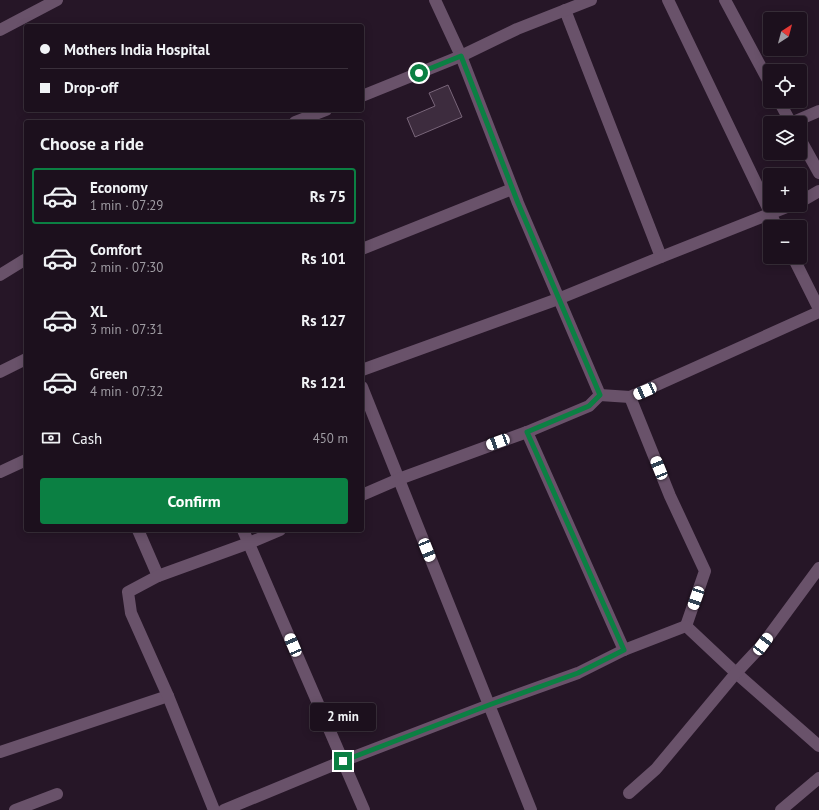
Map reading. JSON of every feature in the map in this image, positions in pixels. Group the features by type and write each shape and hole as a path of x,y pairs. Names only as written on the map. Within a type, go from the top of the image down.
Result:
{"street":[{"path":"0,30 57,0"},
{"path":"435,0 461,56 512,189 600,395"},
{"path":"364,95 461,56 517,29 591,0"},
{"path":"668,0 773,220"},
{"path":"725,0 763,71"},
{"path":"565,10 661,257"},
{"path":"807,116 819,111"},
{"path":"301,120 321,112"},
{"path":"807,152 819,173"},
{"path":"364,248 512,189"},
{"path":"807,198 819,191"},
{"path":"364,369 558,299 775,212"},
{"path":"0,275 24,260"},
{"path":"364,494 399,479 527,432 589,406 600,395 630,397 819,310 796,264"},
{"path":"0,372 24,360"},
{"path":"364,392 531,810"},
{"path":"224,810 343,761 489,705 578,673 624,650 686,626 705,571 670,496 630,397"},
{"path":"527,432 624,650"},
{"path":"0,472 24,461"},
{"path":"139,532 158,576"},
{"path":"244,532 364,810"},
{"path":"214,810 168,696 131,613 128,592 158,576 275,532"},
{"path":"629,793 656,769 736,673 763,644 819,568"},
{"path":"686,626 736,673 819,746"},
{"path":"0,752 168,696"},
{"path":"781,810 819,778"},
{"path":"15,810 57,794"}],"building":[{"path":"448,85 462,117 415,137 407,118 435,106 429,93"}],"route":[{"path":"343,761 489,705 578,673 624,650 527,432 589,406 600,395 518,203 461,56 419,73"}]}
